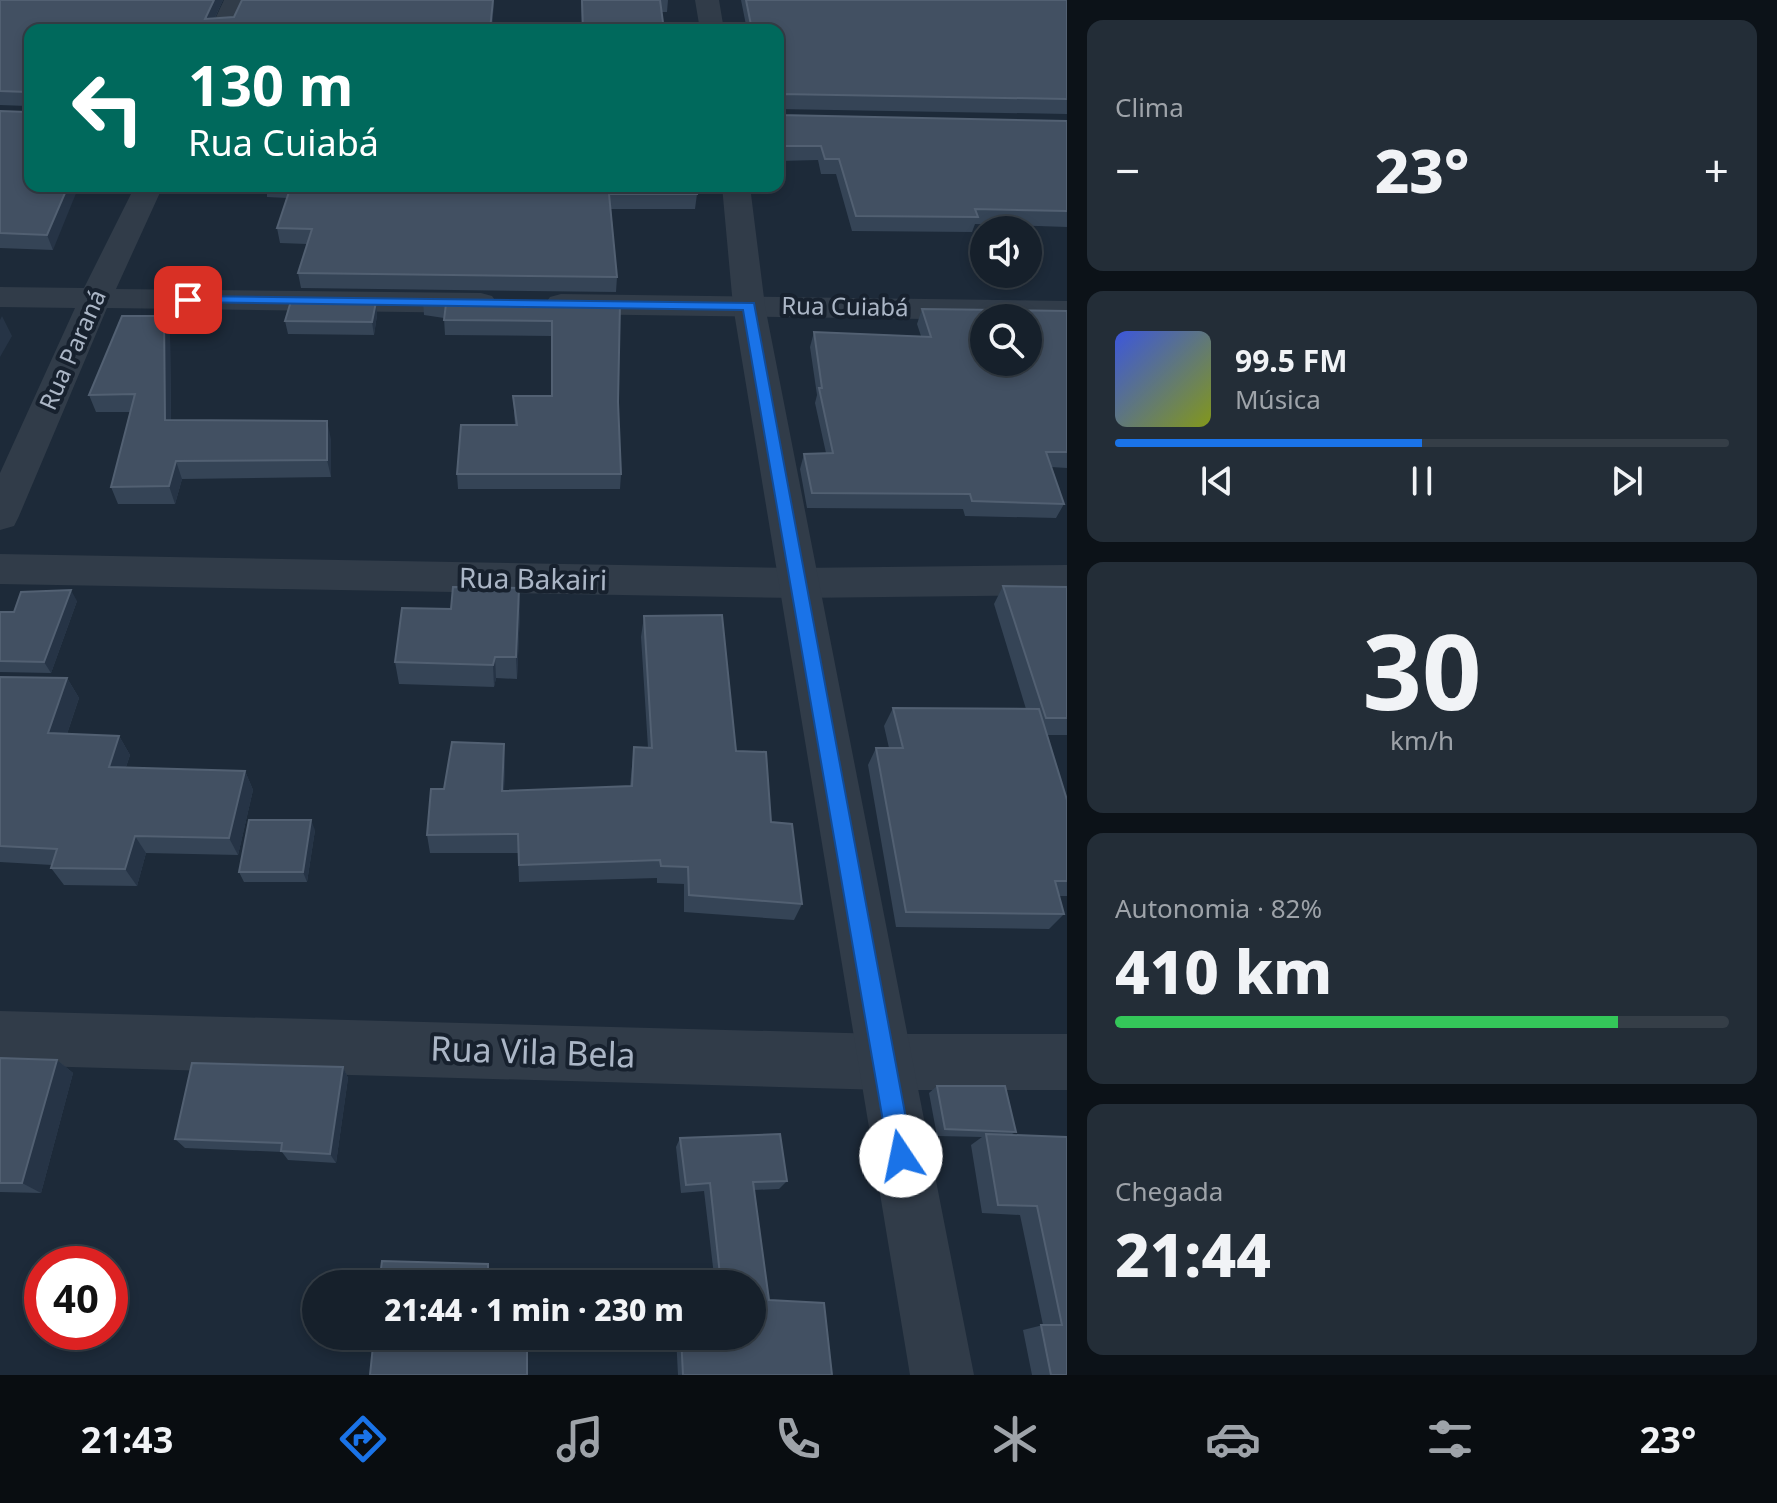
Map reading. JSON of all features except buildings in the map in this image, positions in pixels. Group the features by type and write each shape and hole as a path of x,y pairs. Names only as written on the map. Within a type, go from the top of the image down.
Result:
{"street":[{"path":"225,24 236,0"},
{"path":"707,0 711,24"},
{"name":"Rua Paraná","path":"0,516 95,299 146,192"},
{"path":"737,192 749,306 797,583 942,1375"},
{"name":"Rua Cuiabá","path":"0,297 1067,311"},
{"name":"Rua Bakairi","path":"0,569 797,583 1067,580"},
{"name":"Rua Vila Bela","path":"0,1038 884,1062 1067,1062"}],"route":[{"path":"188,300 749,306 901,1156"}]}
